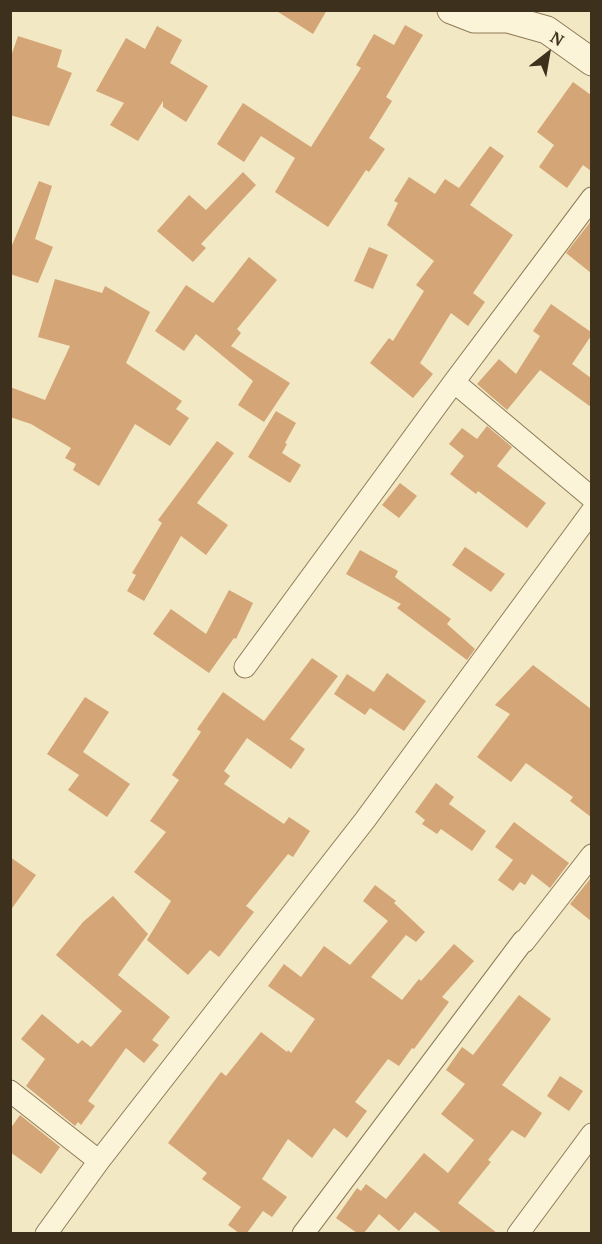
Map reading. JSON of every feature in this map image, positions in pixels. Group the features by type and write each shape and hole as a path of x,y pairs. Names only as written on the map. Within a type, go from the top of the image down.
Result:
{"street":[{"path":"451,10 474,20 511,15 547,30 591,62"},
{"path":"245,667 591,198"},
{"path":"454,382 591,498"},
{"path":"46,1233 99,1161 365,820 591,511"},
{"path":"303,1233 591,855"},
{"path":"10,1091 99,1161"},
{"path":"518,1233 591,1134"}],"building":[{"path":"275,10 327,10 313,34"},
{"path":"405,25 423,35 386,97 392,101 369,138 385,149 369,172 366,170 328,227 275,192 295,158 261,136 244,162 217,144 243,103 311,147 361,68 356,65 374,34 394,45"},
{"path":"157,26 182,40 170,63 208,86 186,122 163,107 163,101 138,141 110,125 124,103 96,91 126,38 145,49"},
{"path":"18,36 62,50 57,67 72,73 49,126 10,115 10,59"},
{"path":"573,82 591,95 591,171 583,165 567,188 539,167 554,145 537,132"},
{"path":"490,146 504,156 470,205 513,235 473,293 485,302 468,326 451,313 420,363 433,374 413,398 370,363 389,338 393,341 424,291 416,285 434,261 387,225 398,203 394,201 409,177 435,194 445,179 459,188"},
{"path":"243,172 256,185 201,244 206,248 193,262 157,231 189,195 206,210"},
{"path":"39,181 52,186 35,239 53,247 38,283 10,274 10,250"},
{"path":"591,221 591,273 566,253"},
{"path":"369,247 388,255 373,289 354,281"},
{"path":"249,257 277,280 237,329 241,333 231,346 290,383 264,422 238,405 253,381 196,334 184,351 155,331 186,285 213,303"},
{"path":"55,279 102,293 105,286 150,312 126,363 182,401 176,409 189,418 170,446 135,424 99,486 73,470 76,464 65,458 71,448 31,424 10,417 10,387 45,400 70,346 38,337"},
{"path":"551,304 591,332 591,336 572,364 591,378 591,407 540,370 507,410 477,384 499,359 516,374 540,336 533,331"},
{"path":"276,411 296,423 282,453 301,465 290,483 248,457"},
{"path":"487,426 512,447 497,466 546,503 527,528 478,491 476,494 450,474 464,456 449,444 462,428 477,439"},
{"path":"217,441 234,453 197,503 228,525 206,555 181,536 144,601 127,591 136,575 132,573 162,523 158,520"},
{"path":"400,483 417,496 399,518 382,505"},
{"path":"465,547 505,574 491,592 452,565"},
{"path":"360,550 398,571 395,577 451,619 447,624 475,649 467,660 397,608 401,604 346,574"},
{"path":"229,590 253,603 236,639 234,638 209,673 153,634 171,609 206,634"},
{"path":"312,658 338,676 290,739 305,749 291,769 247,738 224,771 230,776 224,784 284,824 289,817 310,831 293,857 288,854 246,906 254,912 219,957 210,950 188,975 147,940 171,901 134,872 166,832 150,821 179,780 172,775 201,732 197,729 223,692 264,721"},
{"path":"533,665 591,709 591,817 570,801 573,797 526,763 511,782 477,757 510,714 495,705"},
{"path":"387,673 426,701 404,731 370,708 365,715 334,694 347,674 374,692"},
{"path":"85,697 109,712 83,752 130,784 107,817 68,790 79,775 47,754"},
{"path":"436,783 454,797 449,804 486,831 472,851 441,829 437,834 422,824 425,820 415,812"},
{"path":"514,822 569,863 550,888 532,874 525,885 520,882 513,891 498,880 513,860 495,847"},
{"path":"10,857 36,875 10,911"},
{"path":"591,880 591,921 570,904"},
{"path":"375,885 396,901 394,903 425,932 416,942 406,935 371,977 402,1000 419,979 421,981 454,944 474,961 442,997 449,1002 414,1049 412,1048 399,1066 388,1059 355,1102 367,1111 347,1138 334,1128 312,1158 288,1139 262,1179 287,1197 272,1217 263,1211 247,1233 239,1233 228,1225 241,1207 202,1179 207,1173 168,1143 221,1072 226,1076 261,1032 291,1053 315,1019 268,986 284,964 301,977 324,946 350,965 388,921 363,901"},
{"path":"113,896 148,934 118,975 170,1017 152,1040 159,1045 144,1063 126,1048 88,1101 95,1106 81,1125 78,1122 75,1126 26,1086 45,1059 21,1039 42,1014 78,1044 82,1040 91,1047 122,1011 56,955 83,922"},
{"path":"519,995 551,1019 502,1085 542,1113 525,1138 512,1130 488,1160 491,1162 458,1203 497,1233 442,1233 415,1212 399,1231 379,1214 364,1233 357,1233 336,1218 357,1188 361,1191 366,1184 386,1199 424,1153 448,1173 474,1140 441,1114 465,1084 446,1070 462,1047 473,1055"},
{"path":"560,1076 583,1091 569,1111 547,1096"},
{"path":"20,1115 60,1147 41,1174 10,1152 10,1129"}]}
